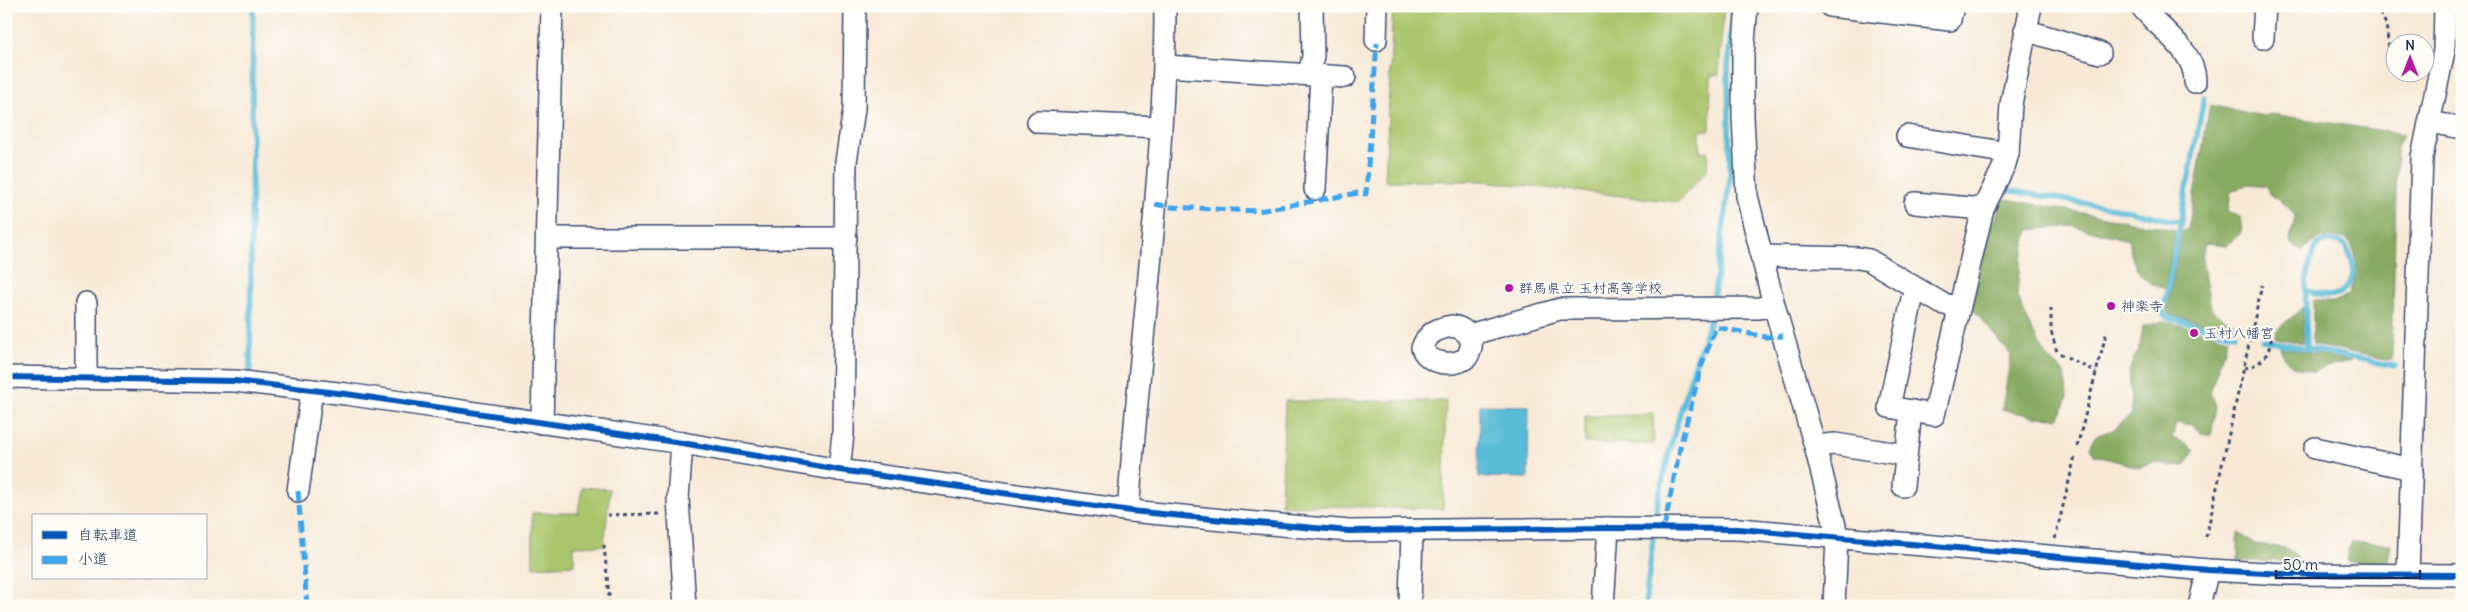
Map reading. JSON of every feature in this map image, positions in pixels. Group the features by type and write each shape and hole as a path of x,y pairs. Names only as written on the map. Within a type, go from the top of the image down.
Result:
{"street":[{"path":"542,422 552,6"},
{"path":"839,470 843,434 846,162 854,109 855,6"},
{"path":"1131,511 1129,501 1134,416 1150,282 1165,66 1165,6"},
{"path":"1312,6 1312,56 1315,75 1315,189"},
{"path":"1376,40 1377,6"},
{"path":"1747,6 1743,54 1744,161 1747,196 1774,305 1815,446 1837,538 1834,606"},
{"path":"1830,6 1951,13"},
{"path":"1916,290 1912,299 1889,407 1934,415 1983,209 2005,164 2008,153 2010,104 2031,6"},
{"path":"2141,6 2182,50 2195,73 2195,82"},
{"path":"2263,38 2265,6"},
{"path":"2408,574 2422,156 2444,51 2444,6"},
{"path":"2025,30 2100,53"},
{"path":"1165,66 1345,77"},
{"path":"1038,122 1160,126"},
{"path":"2430,122 2462,128"},
{"path":"1907,136 2008,153"},
{"path":"1915,202 1983,209"},
{"path":"547,238 846,238"},
{"path":"1761,256 1858,258 1870,260 1916,290 1941,303 1959,308"},
{"path":"86,303 86,378"},
{"path":"1469,335 1560,308 1759,308 1774,305"},
{"path":"6,377 207,379 312,390 682,443 839,470 1131,511 1349,531 1608,528 1732,529 2208,570 2285,574 2462,575"},
{"path":"298,492 312,390"},
{"path":"1903,486 1911,411"},
{"path":"682,443 679,513 685,606"},
{"path":"1815,446 1834,444 1906,455"},
{"path":"2316,448 2412,470"},
{"path":"1603,606 1608,528"},
{"path":"1410,606 1412,530"},
{"path":"2199,606 2208,570"}],"path":[{"path":"2376,6 2386,24 2387,32"},
{"path":"2253,326 2262,285"},
{"path":"2051,308 2051,331 2057,352 2096,372"},
{"path":"2078,447 2106,334"},
{"path":"2206,538 2251,335"},
{"path":"2244,368 2261,362 2270,347 2272,336"},
{"path":"2050,556 2075,456"},
{"path":"607,515 679,513"},
{"path":"604,545 610,606"}],"green space":[{"path":"1393,6 1724,6 1719,75 1711,75 1710,130 1700,131 1700,152 1708,151 1707,170 1678,202 1482,181 1385,181"},
{"path":"2210,105 2264,116 2272,114 2403,134 2397,148 2392,360 2313,345 2313,299 2334,302 2350,294 2356,273 2355,253 2347,240 2333,237 2323,238 2303,250 2292,245 2290,241 2295,216 2288,207 2269,194 2267,186 2248,184 2231,192 2228,211 2240,217 2242,232 2227,245 2205,243 2202,259 2211,306 2216,314 2235,323 2231,330 2170,315 2167,311 2181,231 2188,229"},
{"path":"2001,198 2175,230 2165,289 2148,281 2138,272 2132,258 2128,240 2073,226 2029,230 2020,264 2017,296 2032,331 2048,358 2065,373 2067,397 2059,418 2036,417 2002,409 2011,355 1971,307 1989,224 1996,219"},
{"path":"2303,307 2303,343 2276,338 2277,330"},
{"path":"2163,321 2228,338 2210,392 2216,406 2211,435 2201,433 2192,425 2176,423 2172,438 2185,443 2194,451 2185,466 2172,467 2154,462 2140,468 2094,455 2090,447 2095,436 2113,430 2132,414 2129,371 2140,344 2143,327"},
{"path":"2280,347 2351,361 2324,367 2313,372 2292,365 2285,359"},
{"path":"1285,401 1446,401 1443,509 1281,505"},
{"path":"1648,413 1653,413 1654,444 1585,443 1585,416 1648,415"},
{"path":"582,487 610,489 604,545 574,546 574,565 533,567 532,513 578,513"},
{"path":"2238,532 2255,545 2285,548 2296,555 2296,561 2238,561"},
{"path":"2351,542 2391,544 2388,562 2348,562 2347,550"}],"water":[{"path":"1480,405 1529,406 1528,478 1479,477"}],"waterway":[{"path":"250,372 253,6"},
{"path":"1714,294 1730,179 1728,68 1733,6"},
{"path":"2204,98 2163,313 2168,318 2234,334"},
{"path":"2006,190 2125,210 2180,222"},
{"path":"2307,290 2326,296 2339,293 2348,286 2353,274 2352,262 2348,251 2340,243 2329,241 2319,245 2312,255 2306,287 2307,349"},
{"path":"1654,520 1678,419 1710,320"},
{"path":"2263,340 2395,366"},
{"path":"1645,606 1653,538"}],"marked path":[{"path":"1155,204 1170,207 1258,211 1358,193 1366,194 1377,43"},
{"path":"1664,528 1681,443 1701,367 1716,327 1766,337 1783,336"},
{"path":"298,491 307,606"}],"cycle path":[{"path":"6,377 235,381 346,394 682,443 839,470 1131,511 1349,531 1608,528 1739,529 2208,570 2285,574 2462,575"}],"place":[{"name":"群馬県立 玉村高等学校","path":"1509,288"},
{"name":"神楽寺","path":"2111,306"},
{"name":"玉村八幡宮","path":"2194,333"}]}
